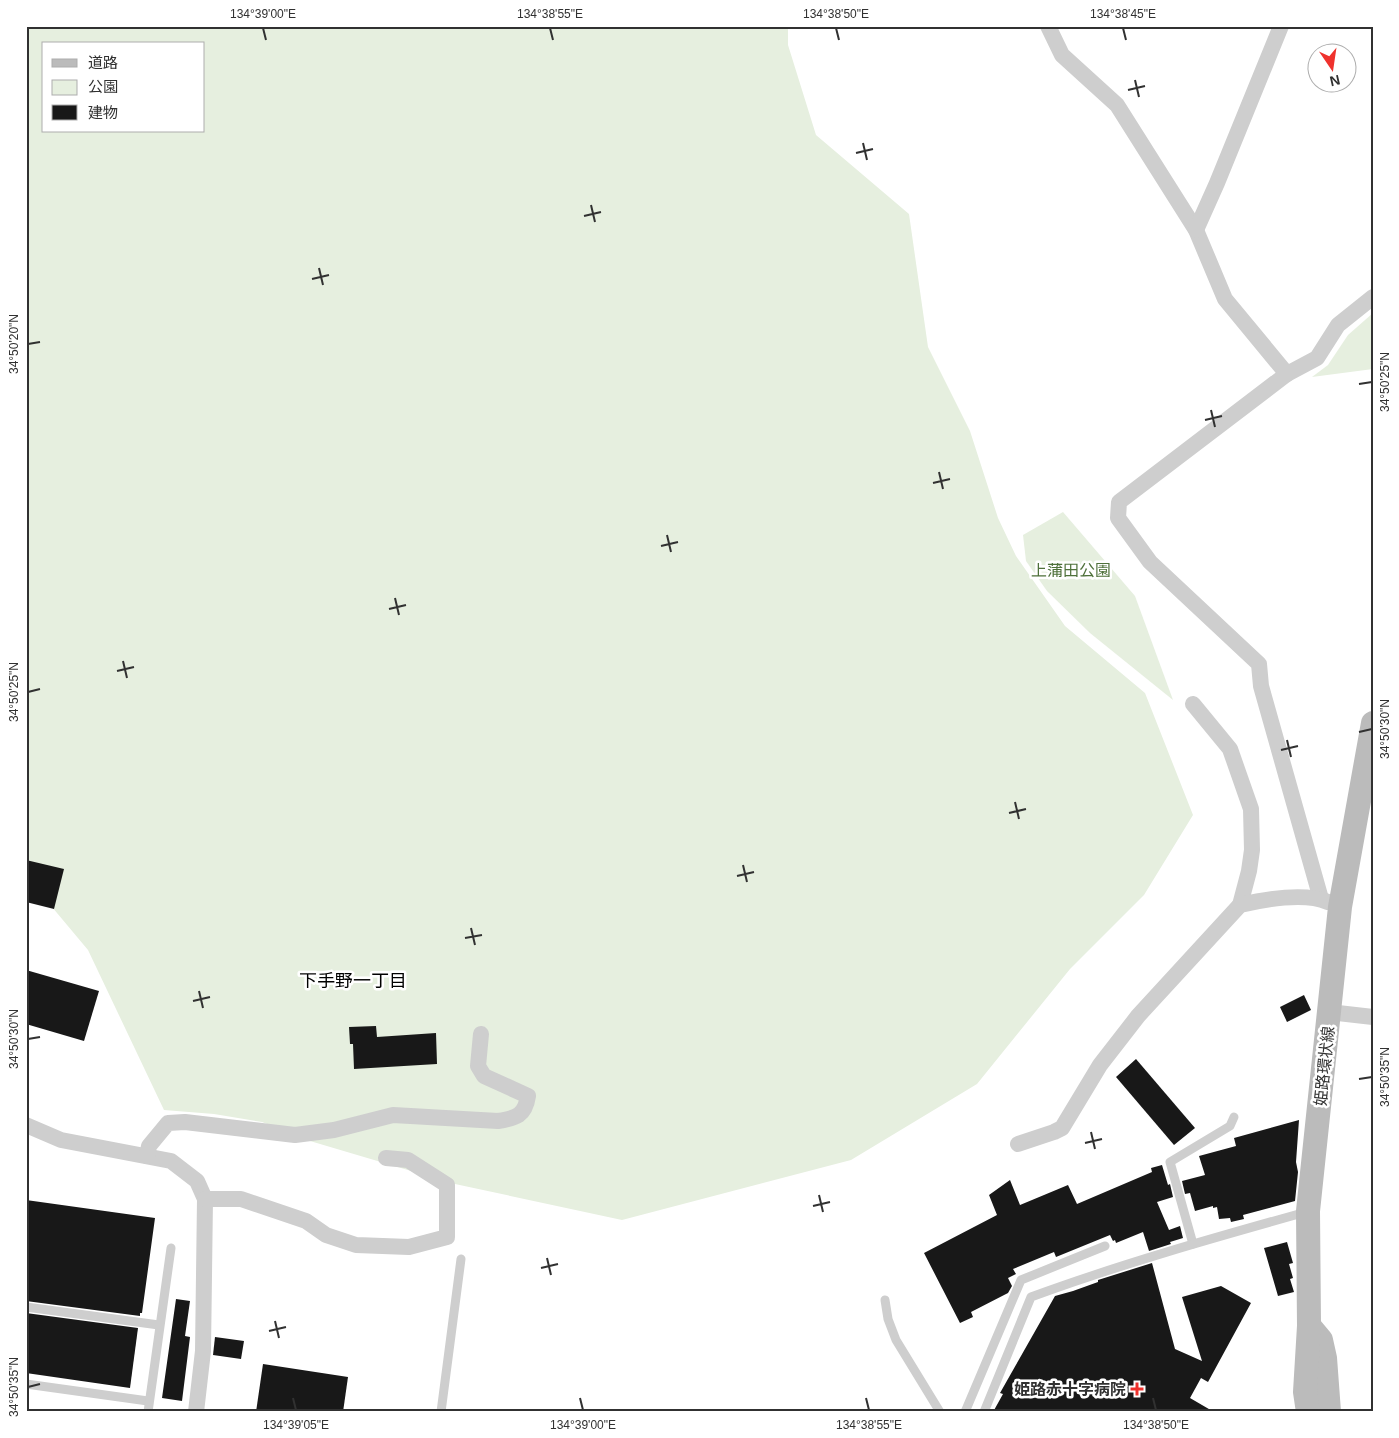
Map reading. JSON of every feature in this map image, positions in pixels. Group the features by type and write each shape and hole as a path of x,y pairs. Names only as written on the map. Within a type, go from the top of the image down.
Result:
{"main road":[{"name":"姫路環状線","path":"1308,1412 1306,1392 1309,1326 1308,1212 1330,1012 1330,903 1371,754 1373,723"},
{"path":"1309,1326 1321,1340 1325,1358 1329,1412"}],"street":[{"path":"1048,26 1062,55 1117,106 1196,230 1225,300 1286,374"},
{"path":"1196,230 1281,26"},
{"path":"1240,905 1286,897 1330,903 1261,686 1259,664 1150,562 1118,518 1119,502 1286,374 1317,358 1338,325 1373,297"},
{"path":"1018,1144 1062,1128 1100,1065 1138,1016 1240,905 1252,850 1251,809 1230,749 1193,704"},
{"path":"1330,1012 1373,1017"},
{"path":"147,1156 149,1146 168,1123 185,1122 295,1135 334,1130 392,1115 498,1121 515,1118 526,1107 528,1096 484,1076 478,1066 481,1034"},
{"path":"26,1125 61,1140 171,1161 196,1181 205,1199 203,1351 196,1412"},
{"path":"205,1199 241,1199 306,1221 326,1235 356,1245 409,1247 448,1237 447,1185 408,1160 386,1158"}],"lane":[{"path":"1193,1244 1170,1162 1230,1126 1234,1118"},
{"path":"984,1412 1031,1297 1094,1274 1308,1212"},
{"path":"964,1412 1021,1280 1104,1246"},
{"path":"148,1412 148,1401 171,1248"},
{"path":"441,1412 461,1259"},
{"path":"885,1300 888,1318 896,1340 940,1412"},
{"path":"26,1307 159,1325"},
{"path":"26,1384 148,1401"}],"green space":[{"path":"26,26 788,26 788,45 816,135 909,214 928,347 970,431 998,518 1016,556 1065,626 1145,693 1193,815 1144,895 1070,969 977,1084 851,1160 622,1220 455,1184 310,1141 262,1122 214,1114 164,1110 88,950 26,876"},
{"path":"1373,313 1373,369 1312,377 1328,365 1348,335"},
{"name":"上蒲田公園","path":"1063,512 1135,596 1173,700 1090,633 1047,591 1026,561 1023,535"}],"building":[{"path":"26,860 64,869 54,909 26,902"},
{"path":"26,970 99,991 84,1041 26,1024"},
{"path":"1304,995 1311,1010 1287,1022 1280,1007"},
{"path":"376,1026 377,1037 436,1033 437,1064 354,1069 353,1044 350,1044 349,1027"},
{"path":"1136,1059 1195,1128 1174,1145 1116,1077"},
{"path":"1299,1120 1296,1162 1298,1172 1295,1201 1243,1215 1244,1219 1231,1222 1230,1218 1219,1219 1217,1207 1213,1208 1213,1206 1195,1211 1190,1193 1185,1194 1182,1181 1205,1175 1199,1156 1236,1146 1234,1138"},
{"path":"1162,1165 1173,1197 1157,1202 1169,1230 1180,1226 1183,1238 1149,1251 1143,1232 1116,1243 1110,1235 1056,1257 1054,1252 1013,1269 1016,1274 1008,1278 1012,1286 1008,1293 971,1312 973,1317 960,1323 924,1253 997,1215 989,1195 1010,1180 1020,1205 1068,1185 1077,1204 1152,1172 1151,1168"},
{"path":"26,1200 155,1218 142,1313 140,1313 140,1316 26,1301"},
{"path":"1287,1242 1293,1263 1289,1264 1293,1278 1290,1279 1294,1292 1278,1296 1264,1248"},
{"path":"1152,1263 1175,1349 1202,1361 1182,1297 1221,1286 1251,1303 1208,1382 1201,1378 1190,1398 1214,1412 993,1412 1003,1394 1000,1393 1055,1296"},
{"path":"176,1299 190,1301 185,1336 190,1337 182,1401 162,1398"},
{"path":"26,1313 138,1328 130,1388 26,1373"},
{"path":"215,1337 244,1341 241,1359 213,1355"},
{"path":"263,1364 348,1377 343,1412 256,1412"}],"place":[{"name":"姫路赤十字病院","path":"1137,1389"}],"district":[{"name":"下手野一丁目","path":"353,981"}]}
